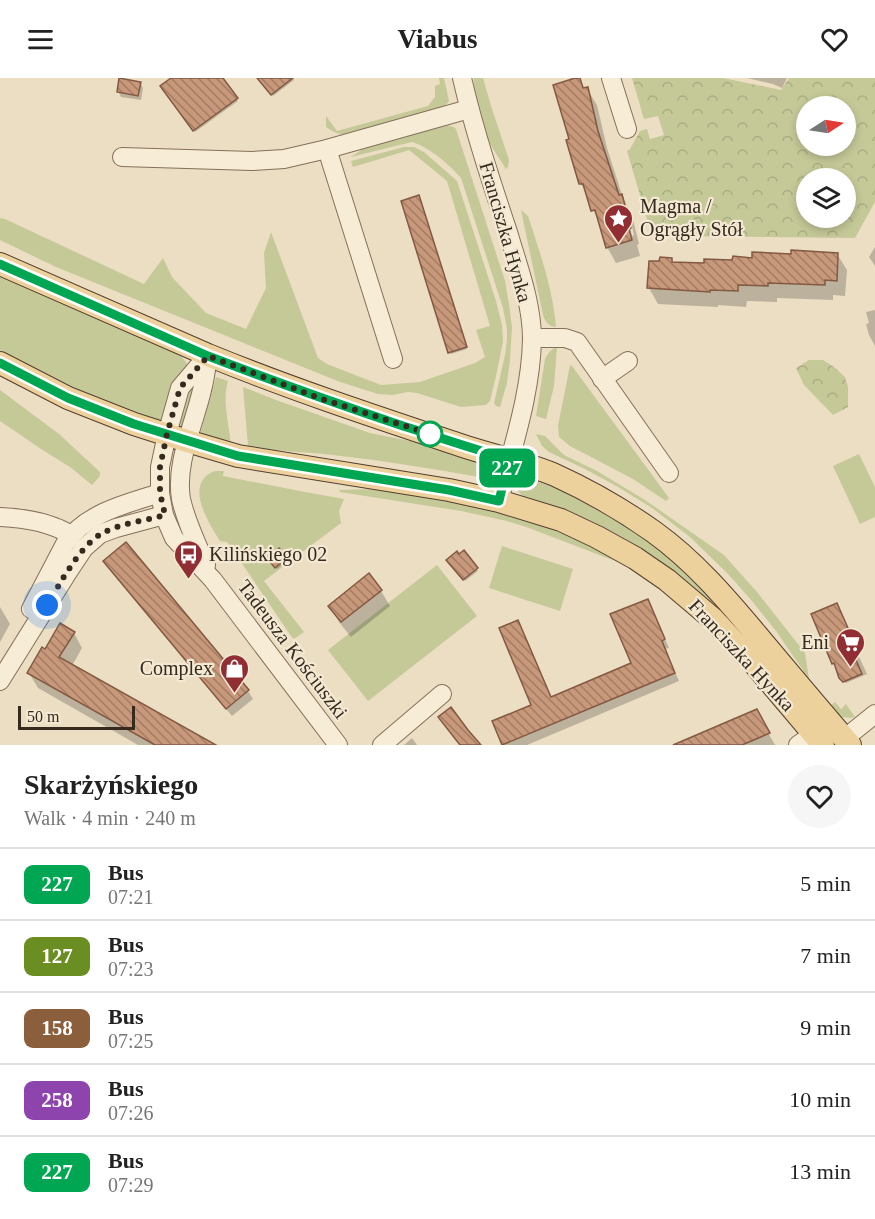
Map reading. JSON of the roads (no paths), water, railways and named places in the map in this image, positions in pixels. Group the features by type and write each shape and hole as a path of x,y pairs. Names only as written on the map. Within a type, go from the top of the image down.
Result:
{"main road":[{"path":"0,264 208,356 322,399 509,459"},
{"path":"0,363 68,398 134,424 238,456 449,490 499,501"},
{"name":"Franciszka Hynka","path":"509,459 554,475 602,499 654,531 678,550 723,596 826,742"},
{"name":"Franciszka Hynka","path":"499,501 561,520 635,558 667,580 720,626 826,742"}],"street":[{"name":"Franciszka Hynka","path":"462,78 469,109 522,277 532,338 526,389 499,501"},
{"path":"611,78 627,129"},
{"path":"122,157 252,162 284,159 469,109"},
{"path":"327,149 393,359"},
{"path":"532,338 565,338 577,342 669,473"},
{"name":"Tadeusza Kościuszki","path":"208,356 202,389 160,467 160,493 165,515 174,538 213,580 338,745"},
{"path":"602,379 628,361"},
{"name":"Tadeusza Kościuszki","path":"177,438 181,470 181,497 186,518 213,580"},
{"path":"0,660 37,600 71,535 84,523 106,512 160,493"},
{"path":"0,681 84,548 100,534 165,515"},
{"path":"0,517 21,518 61,529 71,535"},
{"path":"382,745 442,694"},
{"path":"826,742 875,714"}],"place":[{"name":"Magma / Ogrągły Stół","path":"619,244"},
{"name":"Kilińskiego 02","path":"188,580"},
{"name":"Eni","path":"850,668"},
{"name":"Complex","path":"234,694"}]}
